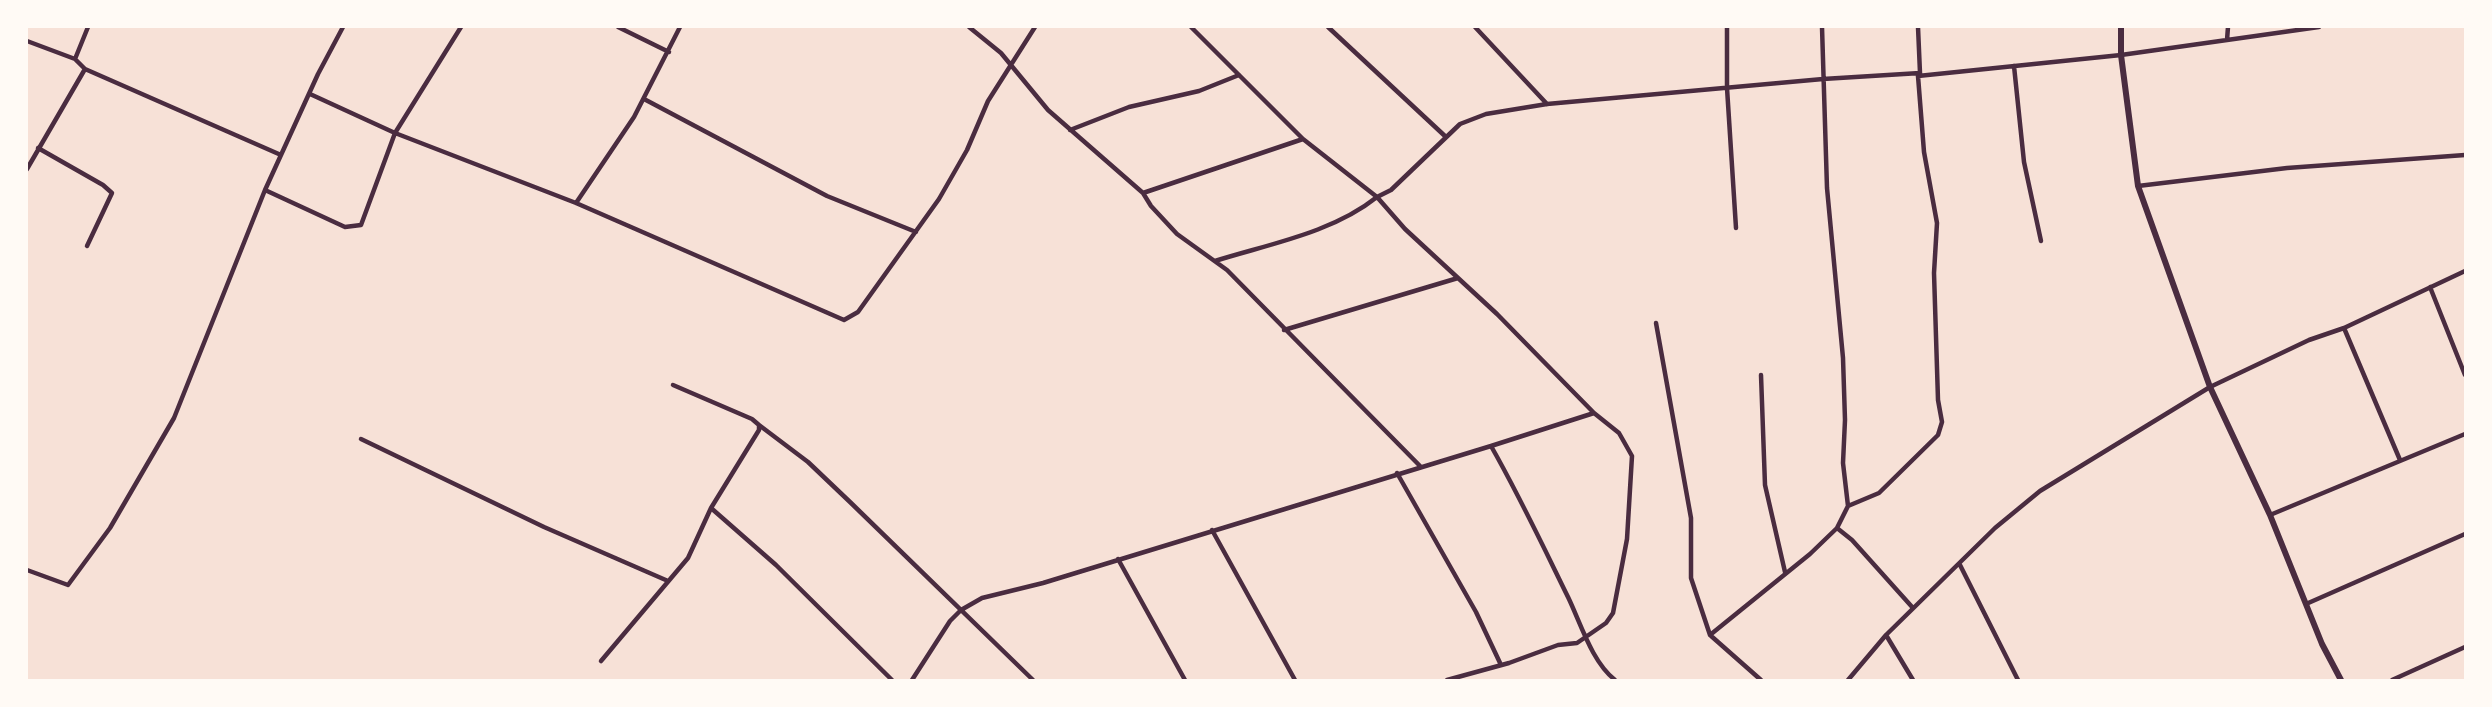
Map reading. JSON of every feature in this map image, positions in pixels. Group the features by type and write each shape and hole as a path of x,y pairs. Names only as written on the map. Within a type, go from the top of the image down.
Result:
{"street":[{"path":"75,59 88,27"},
{"path":"27,570 68,585 110,528 174,418 281,155 343,27"},
{"path":"266,190 345,227 354,228 364,218 395,133 461,27"},
{"path":"618,27 669,52"},
{"path":"576,203 644,99 680,27"},
{"path":"969,27 1012,65 1048,110 1143,193 1151,206 1177,234 1215,261 1421,466"},
{"path":"310,94 395,133 576,203 844,320 858,312 945,189 967,150 988,101 1035,27"},
{"path":"1191,27 1303,139 1377,197 1405,229 1458,278 1594,413 1619,433 1632,456 1627,539 1617,601 1606,623 1577,643 1558,645 1501,665 1447,680"},
{"path":"1328,27 1446,137"},
{"path":"1474,27 1547,104"},
{"path":"1727,27 1727,88 1736,228"},
{"path":"1710,635 1837,528 1848,506 1843,463 1845,420 1843,358 1827,188 1822,27"},
{"path":"1848,506 1879,492 1907,469 1934,442 1942,422 1938,400 1934,273 1937,223 1924,152 1918,27"},
{"path":"2121,27 2121,55 2138,186 2210,387 2270,515 2322,644 2340,680"},
{"path":"2227,40 2228,27"},
{"path":"1215,261 1319,228 1359,211 1377,197 1391,190 1446,137 1470,118 1547,104 1823,79 2014,66 2121,55 2319,27"},
{"path":"27,41 75,59 85,69 281,155"},
{"path":"2014,66 2024,162 2041,240"},
{"path":"27,169 85,69"},
{"path":"1070,130 1129,107 1199,91 1239,75"},
{"path":"644,99 827,195 916,232"},
{"path":"1143,193 1303,139"},
{"path":"38,148 103,185 112,193 87,246"},
{"path":"2138,186 2287,168 2465,155"},
{"path":"1848,680 1886,635 1913,608 1960,565 1995,528 2040,491 2210,387 2465,271"},
{"path":"1284,330 1458,278"},
{"path":"2430,287 2465,375"},
{"path":"1656,323 1691,518 1690,578 1710,635 1761,680"},
{"path":"2344,328 2400,460"},
{"path":"1761,375 1765,485 1785,572"},
{"path":"673,385 759,425 808,462 1033,680"},
{"path":"912,680 950,621 961,610 982,598 1118,559 1594,413"},
{"path":"601,661 688,558 711,508 759,430 759,425"},
{"path":"2270,515 2465,434"},
{"path":"361,439 544,527 668,581"},
{"path":"1491,446 1605,672 1616,680"},
{"path":"1397,473 1476,612 1501,665"},
{"path":"711,508 783,571 892,680"},
{"path":"1837,528 1852,540 1913,608"},
{"path":"1212,530 1295,680"},
{"path":"2307,604 2465,534"},
{"path":"1118,559 1185,680"},
{"path":"1960,565 2018,680"},
{"path":"1886,635 1913,680"},
{"path":"2392,680 2465,647"}]}
